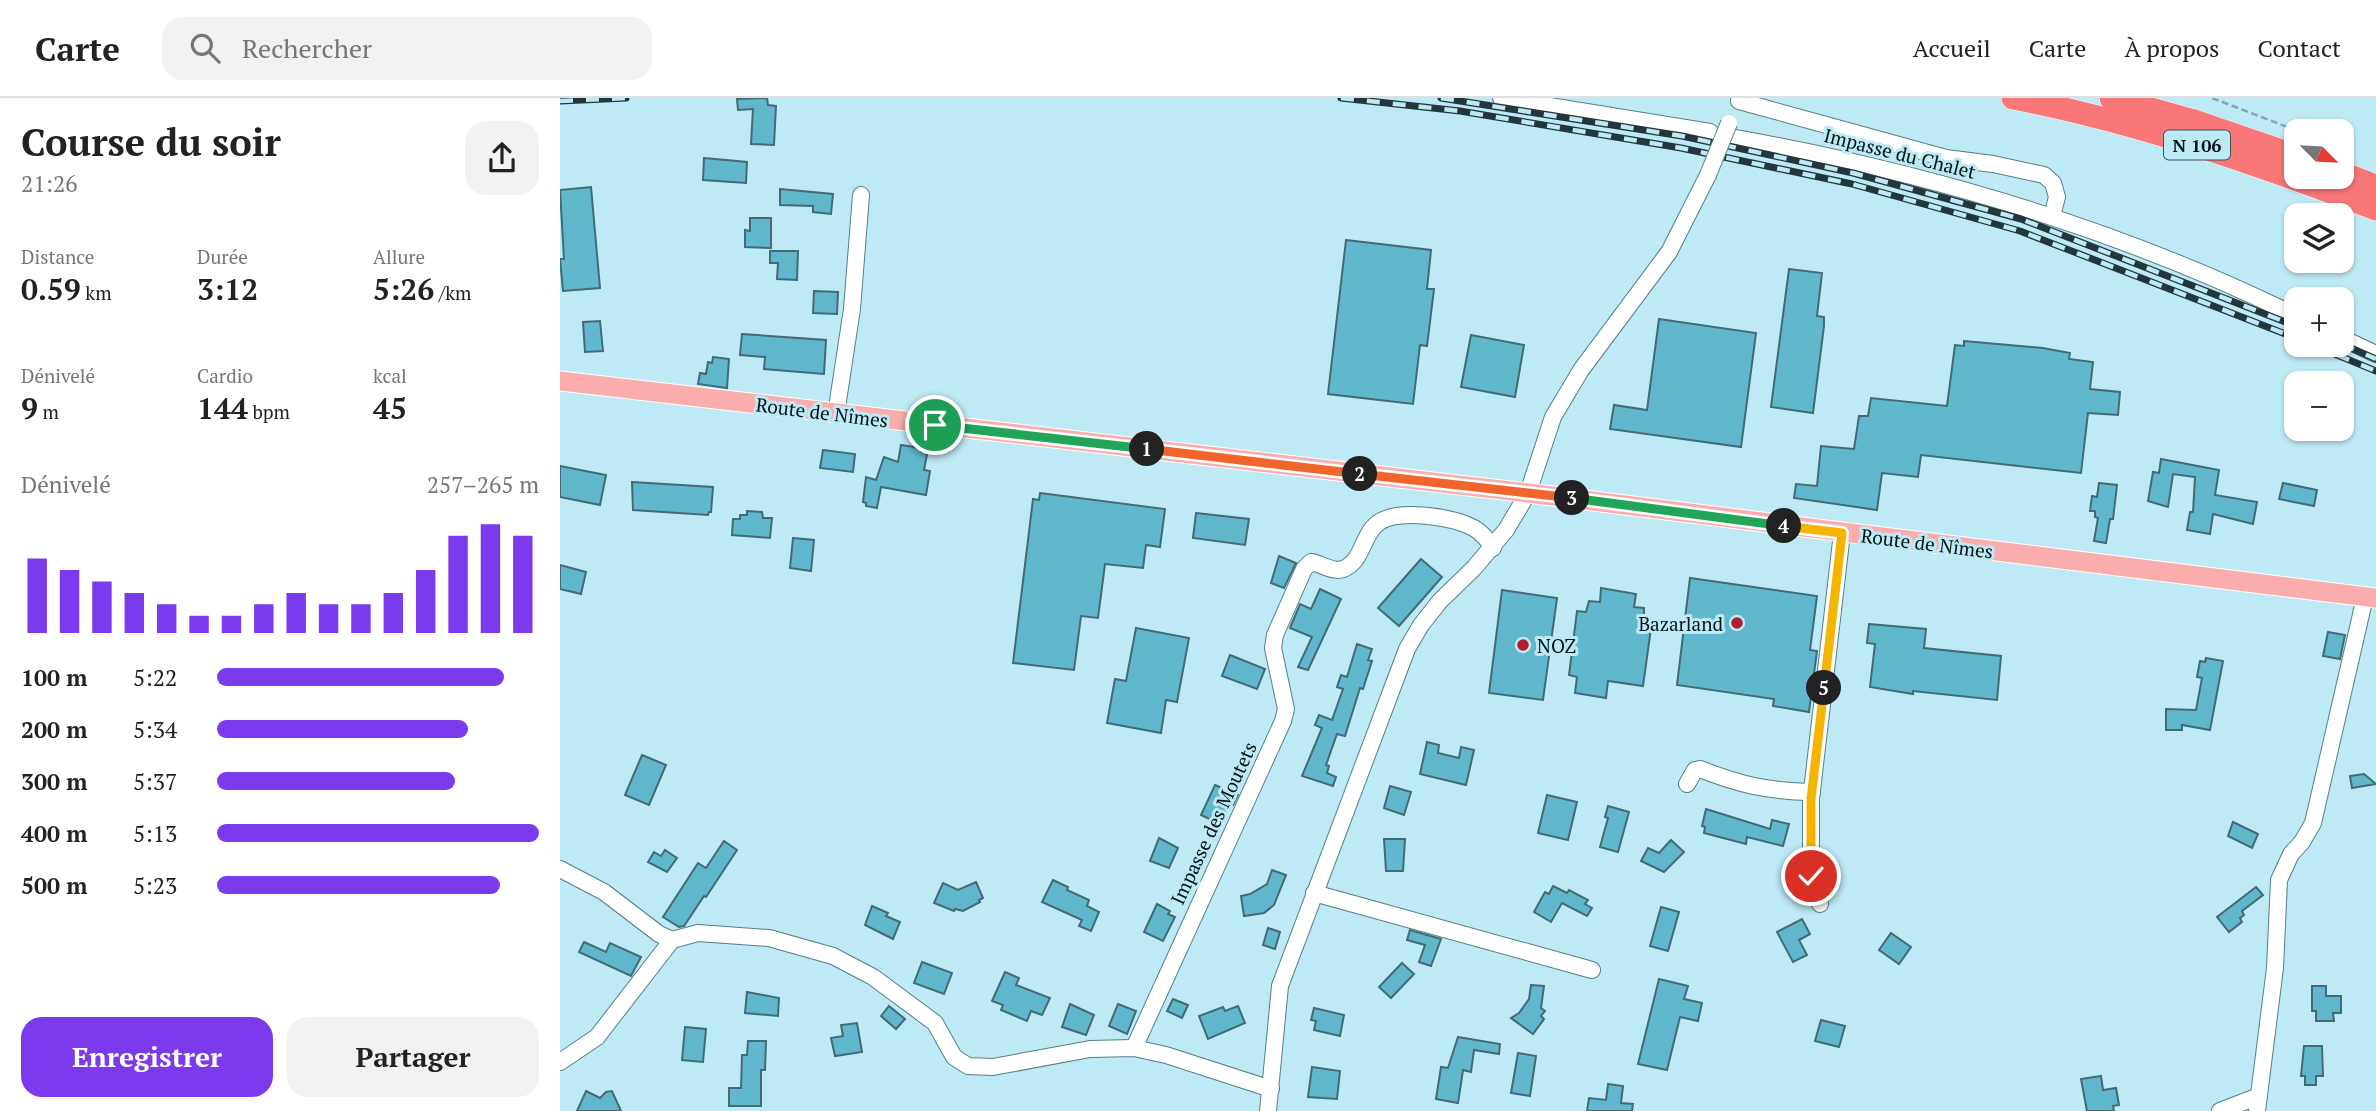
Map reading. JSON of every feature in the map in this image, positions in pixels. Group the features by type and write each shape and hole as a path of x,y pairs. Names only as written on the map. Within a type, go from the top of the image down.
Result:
{"highway":[{"name":"N 106","path":"2013,98 2067,108 2189,142 2376,209"},
{"name":"N 106","path":"2110,98 2191,120 2284,152"},
{"path":"2354,178 2376,186"}],"main road":[{"name":"Route de Nîmes","path":"560,381 1528,493 2370,598"}],"street":[{"path":"1500,98 1710,132"},
{"path":"1268,1111 1280,986 1407,649 1440,601 1493,548 1528,493 1553,417 1581,370 1669,252 1732,131 1740,99 1945,158 1993,164 2044,175 2053,183 2057,197 2052,215"},
{"name":"Impasse du Chalet","path":"1732,131 1904,173 2052,215 2208,274 2284,310"},
{"path":"836,414 852,309 861,195"},
{"path":"2354,344 2376,354"},
{"name":"Impasse des Moutets","path":"1134,1048 1283,721 1286,709 1273,648 1275,635 1304,569 1311,562 1341,570 1349,567 1366,536 1379,522 1396,516 1418,515 1460,522 1475,529 1493,548"},
{"path":"1820,904 1811,876 1812,792 1842,533"},
{"path":"2220,1111 2258,1104 2275,968 2279,880 2291,854 2313,823 2370,598"},
{"path":"1687,783 1695,770 1700,769 1745,786 1779,792 1812,792"},
{"path":"560,869 604,892 659,934 672,940"},
{"path":"1314,894 1592,970"},
{"path":"560,1062 597,1037 672,940 698,933 769,938 833,956 873,977 936,1023 954,1057 968,1066 993,1067 1090,1049 1134,1048 1166,1055 1270,1089"}],"path":[{"path":"2212,98 2284,126"}],"building":[{"path":"767,98 768,105 776,106 774,145 751,144 753,109 738,110 737,99"},
{"path":"704,158 747,162 746,183 703,180"},
{"path":"591,187 600,288 563,291 560,190"},
{"path":"780,189 833,194 831,214 813,212 813,206 780,205"},
{"path":"750,218 771,218 771,248 745,247 745,230 750,231"},
{"path":"1346,240 1431,250 1427,289 1434,289 1427,346 1420,345 1413,404 1328,394"},
{"path":"770,251 798,251 797,280 777,279 778,263 770,263"},
{"path":"1789,269 1822,273 1817,316 1824,317 1824,326 1813,413 1771,407"},
{"path":"814,291 838,292 837,314 813,313"},
{"path":"1659,319 1756,333 1741,447 1610,429 1614,405 1647,410"},
{"path":"600,321 603,351 585,352 583,322"},
{"path":"742,334 826,340 824,374 764,369 765,357 740,355"},
{"path":"1471,335 1524,345 1515,397 1461,387"},
{"path":"1964,341 2070,353 2069,359 2093,362 2090,389 2120,392 2118,415 2088,413 2081,473 1921,455 1918,477 1882,473 1877,510 1794,498 1796,484 1817,486 1821,446 1854,449 1859,416 1868,416 1871,398 1947,406 1955,345 1964,346"},
{"path":"713,357 729,359 727,388 698,384 700,373 706,374 708,362 712,363"},
{"path":"901,445 928,449 924,470 930,471 926,495 881,487 877,508 866,506 863,502 866,477 876,480 884,457 898,462"},
{"path":"823,450 855,454 853,472 820,468"},
{"path":"2161,459 2219,470 2215,495 2257,502 2253,524 2213,514 2210,534 2187,530 2190,512 2193,512 2195,477 2173,474 2168,507 2148,501 2153,472 2159,473"},
{"path":"560,466 606,475 600,505 560,497"},
{"path":"632,482 713,487 711,512 708,515 633,510"},
{"path":"2099,483 2117,485 2113,519 2110,519 2106,543 2094,541 2098,518 2095,517 2095,511 2090,511 2092,496 2097,497"},
{"path":"2283,483 2317,490 2314,506 2279,499"},
{"path":"1040,493 1165,509 1160,547 1146,545 1143,568 1105,564 1098,618 1081,616 1074,670 1013,663 1033,499 1039,500"},
{"path":"747,511 762,512 763,518 772,518 770,538 732,535 733,519 747,515"},
{"path":"1196,513 1249,519 1245,545 1193,538"},
{"path":"793,538 814,540 811,571 790,568"},
{"path":"1279,556 1296,563 1284,588 1271,583"},
{"path":"1421,559 1442,577 1399,626 1378,608"},
{"path":"560,565 586,572 581,594 560,589"},
{"path":"1690,578 1817,596 1810,650 1817,651 1809,712 1773,706 1774,699 1677,685"},
{"path":"1601,588 1636,594 1634,607 1644,608 1644,620 1652,621 1643,686 1608,681 1606,698 1575,693 1577,677 1569,675 1577,611 1586,612 1589,601 1600,602"},
{"path":"1320,589 1341,599 1308,670 1298,667 1312,637 1290,628 1300,604 1311,609"},
{"name":"NOZ","path":"1502,590 1557,598 1543,700 1489,693"},
{"path":"1869,624 1926,629 1924,648 2001,656 1997,700 1913,691 1913,694 1870,687 1875,644 1867,643"},
{"path":"1136,628 1189,638 1177,702 1166,700 1161,733 1107,723 1115,679 1126,681"},
{"path":"2328,632 2345,635 2340,659 2323,656"},
{"path":"1357,644 1372,649 1368,660 1372,661 1363,689 1360,688 1345,736 1337,734 1326,765 1329,766 1327,773 1336,777 1333,786 1302,776 1322,728 1315,725 1319,715 1332,720 1343,689 1337,687 1341,675 1347,677"},
{"path":"1230,655 1265,669 1257,689 1222,676"},
{"path":"2206,658 2223,661 2210,730 2182,725 2182,730 2166,730 2166,709 2196,710 2202,678 2197,677 2200,661 2205,662"},
{"path":"1427,742 1439,745 1438,753 1459,758 1461,747 1474,750 1466,785 1420,774"},
{"path":"642,755 666,765 649,805 625,795"},
{"path":"2364,774 2376,784 2352,788 2350,776"},
{"path":"1215,785 1238,795 1233,805 1229,803 1220,824 1201,815"},
{"path":"1390,786 1411,792 1404,815 1384,808"},
{"path":"1547,795 1577,802 1568,840 1538,833"},
{"path":"1608,806 1629,812 1618,852 1600,847 1608,818 1605,817"},
{"path":"1706,809 1770,829 1772,820 1789,824 1783,846 1747,837 1746,844 1704,833 1705,827 1702,826"},
{"path":"2233,822 2258,834 2252,848 2228,836"},
{"path":"1159,838 1178,848 1169,868 1150,861"},
{"path":"1384,839 1405,839 1403,871 1386,871"},
{"path":"1671,840 1684,852 1664,872 1641,861 1648,848 1659,853"},
{"path":"724,841 737,850 684,926 679,927 663,917 698,863 706,868"},
{"path":"665,850 677,858 667,872 648,862 654,852 661,856"},
{"path":"1272,870 1286,875 1274,905 1264,913 1244,916 1241,896 1267,884"},
{"path":"1053,880 1089,900 1087,906 1099,912 1091,931 1079,926 1082,920 1042,902"},
{"path":"976,882 983,898 963,911 954,911 934,903 943,883 958,890"},
{"path":"1553,886 1567,893 1569,890 1588,900 1585,904 1592,908 1587,916 1562,903 1551,922 1534,912 1545,892 1549,894"},
{"path":"2256,887 2263,895 2242,911 2242,922 2229,932 2217,917"},
{"path":"1157,904 1175,917 1163,941 1144,932"},
{"path":"872,906 900,922 893,939 865,925"},
{"path":"1661,907 1679,912 1668,951 1650,946"},
{"path":"1802,919 1810,934 1799,940 1807,955 1793,962 1777,932"},
{"path":"1268,928 1280,932 1275,949 1263,945"},
{"path":"1410,930 1441,939 1431,966 1419,962 1425,945 1407,940"},
{"path":"1891,933 1911,947 1899,964 1879,950"},
{"path":"584,942 606,952 610,943 641,957 631,976 579,952"},
{"path":"922,962 952,973 944,994 914,983"},
{"path":"1402,963 1414,974 1391,998 1379,987"},
{"path":"1005,972 1019,978 1016,985 1050,998 1042,1015 1031,1011 1027,1021 1001,1010 1003,1005 992,1001"},
{"path":"1659,979 1688,986 1684,999 1702,1003 1698,1021 1680,1017 1667,1070 1638,1064"},
{"path":"1531,985 1544,986 1541,1008 1545,1011 1541,1016 1544,1019 1533,1034 1511,1018 1519,1013 1529,999"},
{"path":"2312,986 2326,986 2326,996 2341,996 2341,1013 2333,1013 2334,1021 2316,1021 2316,1011 2312,1011"},
{"path":"747,992 779,998 778,1016 745,1013"},
{"path":"1173,999 1188,1005 1182,1018 1167,1011"},
{"path":"1070,1004 1094,1015 1086,1035 1062,1027"},
{"path":"1118,1004 1136,1011 1127,1034 1109,1026"},
{"path":"889,1006 905,1019 896,1029 881,1016"},
{"path":"1238,1006 1245,1023 1208,1039 1199,1016 1223,1007 1225,1011"},
{"path":"1314,1008 1344,1015 1340,1036 1314,1030 1316,1021 1311,1020"},
{"path":"1821,1020 1845,1026 1839,1047 1815,1041"},
{"path":"857,1023 862,1052 835,1056 831,1038 843,1036 841,1025"},
{"path":"685,1027 706,1029 703,1062 682,1060"},
{"path":"1458,1037 1500,1044 1499,1054 1474,1050 1471,1072 1463,1070 1458,1103 1436,1099 1441,1067 1448,1068"},
{"path":"748,1041 766,1041 765,1070 761,1070 761,1106 729,1106 729,1088 741,1088 742,1055 747,1055"},
{"path":"2304,1046 2322,1046 2323,1076 2316,1076 2316,1085 2305,1085 2305,1076 2301,1076"},
{"path":"1518,1053 1536,1056 1530,1096 1511,1093"},
{"path":"1312,1067 1340,1071 1337,1099 1308,1097"},
{"path":"2101,1076 2103,1090 2116,1088 2119,1105 2113,1106 2114,1111 2087,1111 2081,1079"},
{"path":"1608,1084 1623,1086 1621,1103 1633,1104 1632,1111 1587,1111 1589,1098 1606,1100"},
{"path":"586,1091 600,1098 606,1092 612,1091 621,1111 577,1111"}],"railway":[{"path":"560,101 626,98"},
{"path":"1341,98 1460,111 1681,148 1852,184 2020,231 2284,333"},
{"path":"1441,98 1682,136 1853,173 2021,219 2284,321"},
{"path":"2354,349 2376,359"},
{"path":"2342,357 2376,371"}],"place":[{"name":"Bazarland","path":"1737,623"},
{"name":"NOZ","path":"1523,645"}],"route":[{"path":"935,425 1528,493 1842,533 1811,799 1811,876"}]}
